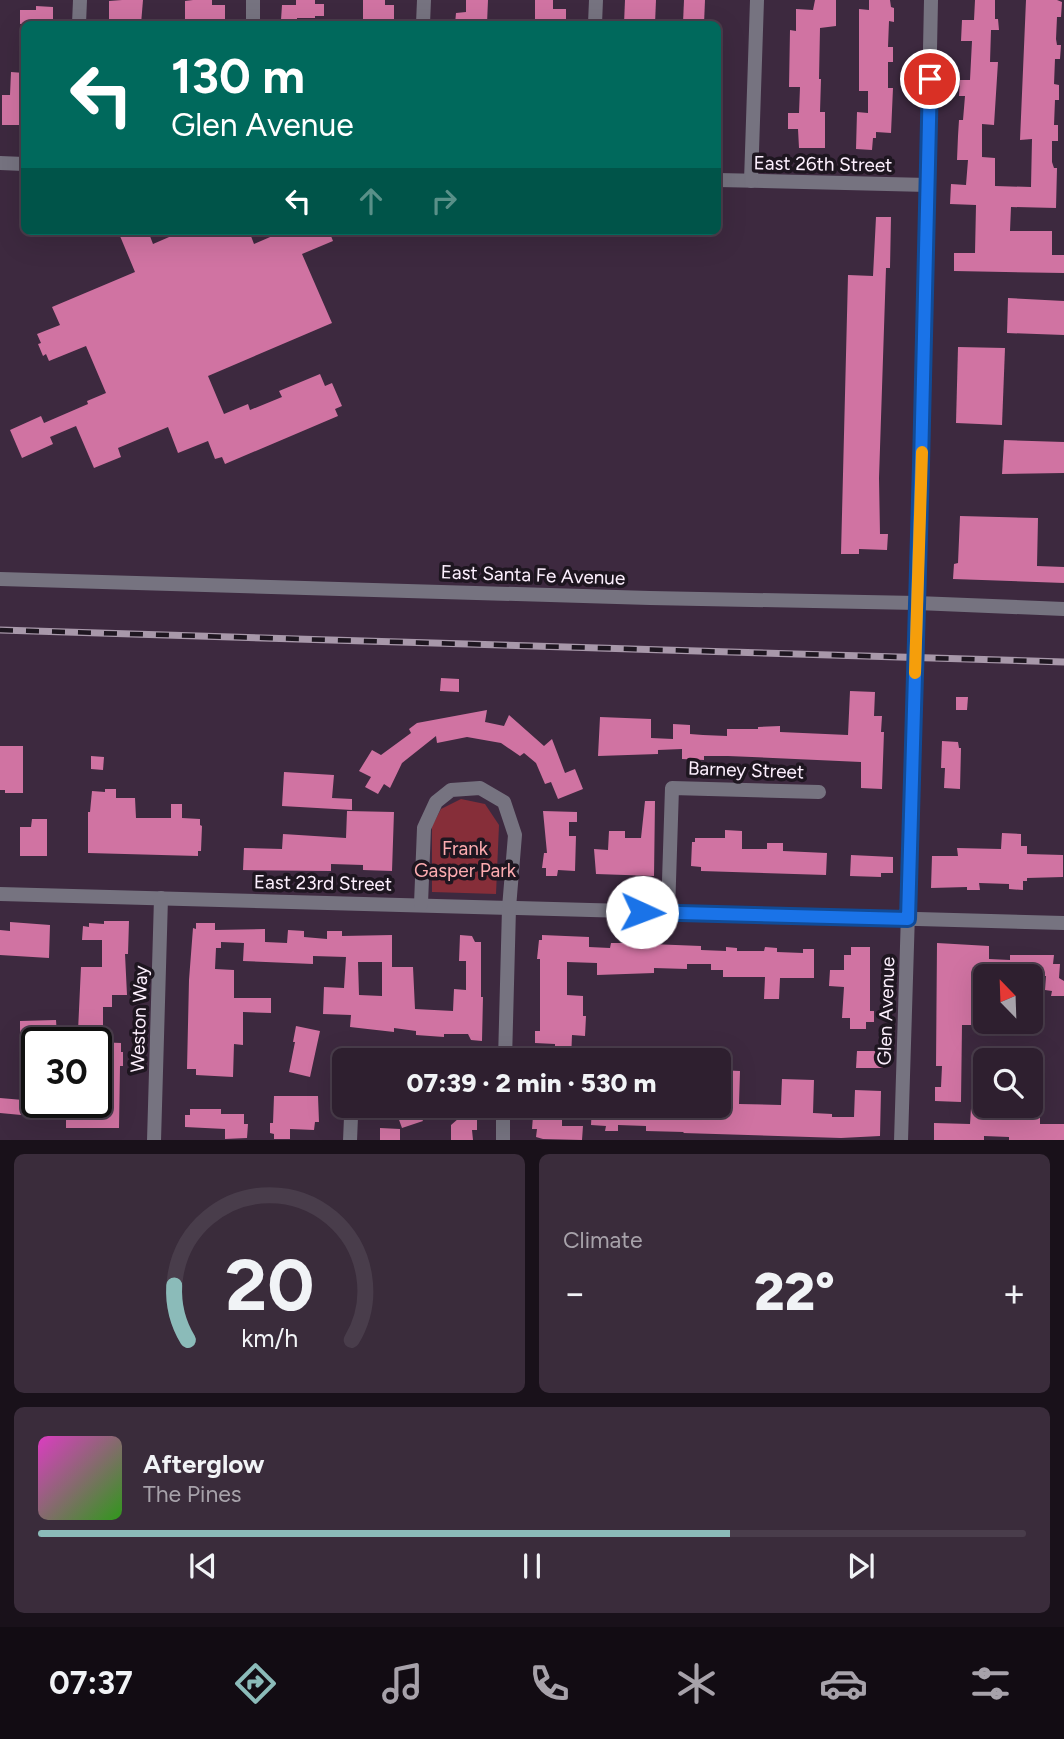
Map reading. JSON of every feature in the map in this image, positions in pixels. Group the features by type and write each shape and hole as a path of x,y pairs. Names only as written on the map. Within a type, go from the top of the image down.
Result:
{"street":[{"path":"79,21 80,0"},
{"path":"253,0 253,21"},
{"path":"423,21 424,0"},
{"path":"595,21 596,0"},
{"path":"751,181 757,0"},
{"name":"Glen Avenue","path":"901,1140 931,0"},
{"path":"0,163 21,164"},
{"name":"East 26th Street","path":"721,180 928,185"},
{"name":"East Santa Fe Avenue","path":"0,579 1064,609"},
{"path":"421,904 425,828 436,802 451,790 480,788 504,802 514,835 505,1048"},
{"name":"Barney Street","path":"668,912 672,788 819,792"},
{"name":"East 23rd Street","path":"0,894 1064,923"},
{"name":"Weston Way","path":"155,1140 161,898"},
{"path":"349,1140 351,1118"},
{"path":"503,1118 503,1140"}],"green space":[{"name":"Frank Gasper Park","path":"461,799 485,804 499,825 496,894 432,892 432,826 441,809"}],"building":[{"path":"143,0 141,21 109,21 109,1"},
{"path":"212,0 212,5 225,5 225,21 185,21 185,1"},
{"path":"296,0 315,0 315,4 324,4 324,16 297,18 297,21 281,20 282,5 296,5"},
{"path":"363,0 385,0 385,5 394,5 394,21 363,21"},
{"path":"466,0 488,0 487,21 455,21 456,13 466,12"},
{"path":"535,0 553,0 553,9 566,9 566,21 535,21"},
{"path":"625,0 656,0 655,21 624,21"},
{"path":"684,0 705,0 704,21 683,21"},
{"path":"815,0 836,0 836,26 820,28 820,112 825,112 825,148 799,148 798,129 788,129 788,113 799,113 800,87 789,87 790,30 796,31 796,9 813,10"},
{"path":"869,0 890,0 891,7 894,8 894,22 889,21 888,47 893,47 893,62 888,62 888,88 893,88 891,133 876,132 872,150 856,149 857,112 868,113 868,91 859,91 859,9 869,10"},
{"path":"975,0 995,0 995,19 998,19 999,30 991,30 990,62 998,62 994,125 982,124 982,157 995,158 995,186 1031,187 1032,139 1020,140 1026,0 1062,2 1061,17 1057,17 1056,39 1057,45 1061,45 1060,59 1055,59 1054,84 1059,85 1059,100 1055,100 1054,125 1058,125 1058,141 1052,141 1052,162 1054,168 1057,168 1056,208 1011,207 1010,231 1052,231 1052,255 1064,255 1064,273 954,271 954,253 975,253 976,205 950,204 951,184 966,185 968,160 957,160 959,120 963,120 965,96 959,96 960,80 970,80 972,41 961,41 962,20 974,20"},
{"path":"36,6 53,7 53,21 21,21 20,24 20,10 36,10"},
{"path":"11,72 21,73 21,125 2,125 2,95 10,95"},
{"path":"876,217 891,217 890,268 886,268 879,478 880,534 888,534 887,550 859,549 859,554 841,554 848,275 873,276"},
{"path":"150,235 153,244 174,235 251,235 254,244 275,235 331,235 333,241 302,254 332,323 208,376 224,414 248,404 250,410 282,397 279,391 320,374 325,386 332,383 342,406 335,409 338,416 225,464 222,457 215,459 208,441 178,453 168,427 118,448 121,457 94,468 76,426 50,437 53,444 22,458 10,430 41,416 44,423 106,393 86,346 49,361 46,354 43,356 37,334 60,325 52,307 135,272 120,236"},
{"path":"1008,298 1064,301 1064,335 1007,333"},
{"path":"958,347 1005,348 1002,425 956,423"},
{"path":"1004,440 1064,442 1064,473 1002,474"},
{"path":"960,516 1038,518 1037,566 1064,567 1064,583 953,579 954,564 958,563"},
{"path":"441,678 459,679 459,692 440,691"},
{"path":"850,691 875,692 874,716 882,716 881,732 884,732 882,789 861,788 861,762 728,756 704,756 704,760 682,759 682,749 658,750 658,754 598,756 600,717 651,719 651,738 673,739 673,724 690,725 690,734 703,735 727,736 727,729 780,726 780,732 848,735"},
{"path":"956,697 968,697 967,710 956,710"},
{"path":"487,710 485,722 504,726 509,715 544,746 552,739 565,773 575,769 583,789 558,799 551,782 545,784 536,763 524,753 520,756 501,743 467,737 437,743 436,736 402,763 390,788 384,784 378,794 365,787 371,777 359,771 372,750 381,755 411,733 409,729 417,723"},
{"path":"942,741 958,742 961,748 960,789 944,788 945,768 941,768"},
{"path":"0,746 23,746 23,793 5,793 5,790 0,790"},
{"path":"91,756 104,757 103,770 91,769"},
{"path":"284,772 334,775 332,798 352,799 352,810 282,806"},
{"path":"105,789 116,789 116,798 135,798 136,818 171,818 171,804 182,804 182,818 200,819 201,851 198,851 198,856 88,853 88,812 92,791 105,792"},
{"path":"645,801 655,801 654,876 596,874 594,849 608,850 609,831 625,831 625,838 641,838"},
{"path":"347,811 394,812 392,871 363,870 363,865 331,864 331,871 243,870 244,848 282,849 283,834 346,838"},
{"path":"543,811 577,812 577,822 569,822 569,836 576,836 575,871 558,870 557,876 546,876 546,868 542,868 544,853 547,853"},
{"path":"32,819 47,819 47,856 20,856 20,827 31,827"},
{"path":"725,830 742,831 742,849 767,849 767,843 783,843 783,851 827,853 826,875 701,871 701,867 691,866 692,842 695,842 695,838 725,838"},
{"path":"1002,833 1021,834 1021,846 1027,846 1027,854 1063,855 1063,877 1027,878 1027,881 1023,881 1023,890 1009,889 1009,884 979,883 980,890 967,890 967,887 931,888 932,856 958,856 957,848 1001,849"},
{"path":"851,855 893,857 893,873 881,873 881,877 850,876"},
{"path":"104,921 129,921 128,954 125,954 127,995 112,995 112,1007 103,1007 103,1027 78,1027 81,967 102,967 102,940 82,940 83,926 89,927 89,923 104,924"},
{"path":"10,922 50,925 49,958 0,955 0,930 10,931"},
{"path":"196,923 215,923 215,930 265,929 265,942 287,943 288,930 304,931 304,937 327,939 327,931 342,931 342,936 392,935 392,967 413,967 415,1009 453,1011 454,989 466,990 466,961 459,961 460,935 472,936 475,942 481,942 482,1041 471,1040 468,1034 444,1034 444,1037 416,1035 416,1031 394,1028 394,1032 350,1027 351,1015 323,1014 324,987 344,988 346,957 313,956 313,964 243,961 244,943 221,942 221,948 216,948 215,969 234,970 234,998 271,998 271,1013 243,1012 243,1045 234,1044 233,1077 196,1075 196,1069 187,1069 189,980 193,928 196,929","holes":["358,962 382,962 382,996 359,995"]},
{"path":"542,935 589,937 589,947 610,948 611,943 625,943 701,946 701,950 726,951 726,947 737,948 737,951 764,951 765,947 777,948 777,952 803,953 803,949 814,949 814,978 780,978 779,999 764,999 765,977 723,977 723,970 711,970 711,964 687,964 687,969 654,968 654,973 597,975 597,963 567,962 567,995 583,996 585,1036 572,1035 571,1048 555,1048 555,1044 535,1043 535,1031 540,1031 540,959 537,959 539,940 542,940"},
{"path":"937,943 989,946 989,959 1010,960 1010,955 1054,955 1053,964 1060,964 1059,978 1064,981 1064,996 1051,996 1052,991 1045,990 1043,964 973,964 973,1025 962,1025 961,1102 935,1101 935,1087 941,1087 942,1066 936,1066"},
{"path":"851,947 870,947 870,1011 874,1011 874,1022 866,1022 866,1029 850,1029 850,1018 842,1018 844,987 829,986 830,970 844,970 844,955 851,955"},
{"path":"56,1020 56,1027 21,1027 20,1035 20,1021"},
{"path":"296,1026 320,1031 310,1077 289,1072"},
{"path":"112,1043 121,1043 123,1066 120,1066 119,1128 66,1128 66,1118 112,1118"},
{"path":"857,1051 883,1051 883,1068 856,1068"},
{"path":"731,1071 740,1071 739,1104 781,1105 782,1079 814,1080 813,1113 832,1114 832,1117 854,1117 855,1090 881,1091 880,1136 841,1138 683,1133 646,1131 646,1126 618,1125 618,1131 605,1131 606,1126 591,1125 591,1118 731,1118"},
{"path":"973,1093 973,1118 1040,1118 1040,1124 1064,1124 1064,1140 1009,1140 1009,1137 984,1136 984,1140 934,1140 934,1123 970,1124"},
{"path":"274,1096 318,1096 319,1122 315,1122 314,1130 290,1129 290,1139 274,1139 274,1134 270,1133 270,1123 273,1123"},
{"path":"0,1098 21,1100 21,1115 0,1113"},
{"path":"190,1109 221,1109 221,1114 244,1114 244,1124 248,1124 247,1138 225,1139 225,1129 185,1127 185,1115 190,1115"},
{"path":"398,1118 422,1118 423,1121 402,1128"},
{"path":"459,1118 477,1118 477,1130 472,1130 473,1140 451,1140 451,1125"},
{"path":"533,1118 562,1118 562,1126 583,1126 582,1140 543,1139 536,1137 537,1129 532,1129"},
{"path":"380,1128 400,1129 400,1140 380,1140"}],"railway":[{"path":"0,630 1064,662"}],"slow traffic":[{"path":"915,673 922,452"}],"route":[{"path":"642,912 908,919 930,79"}]}
